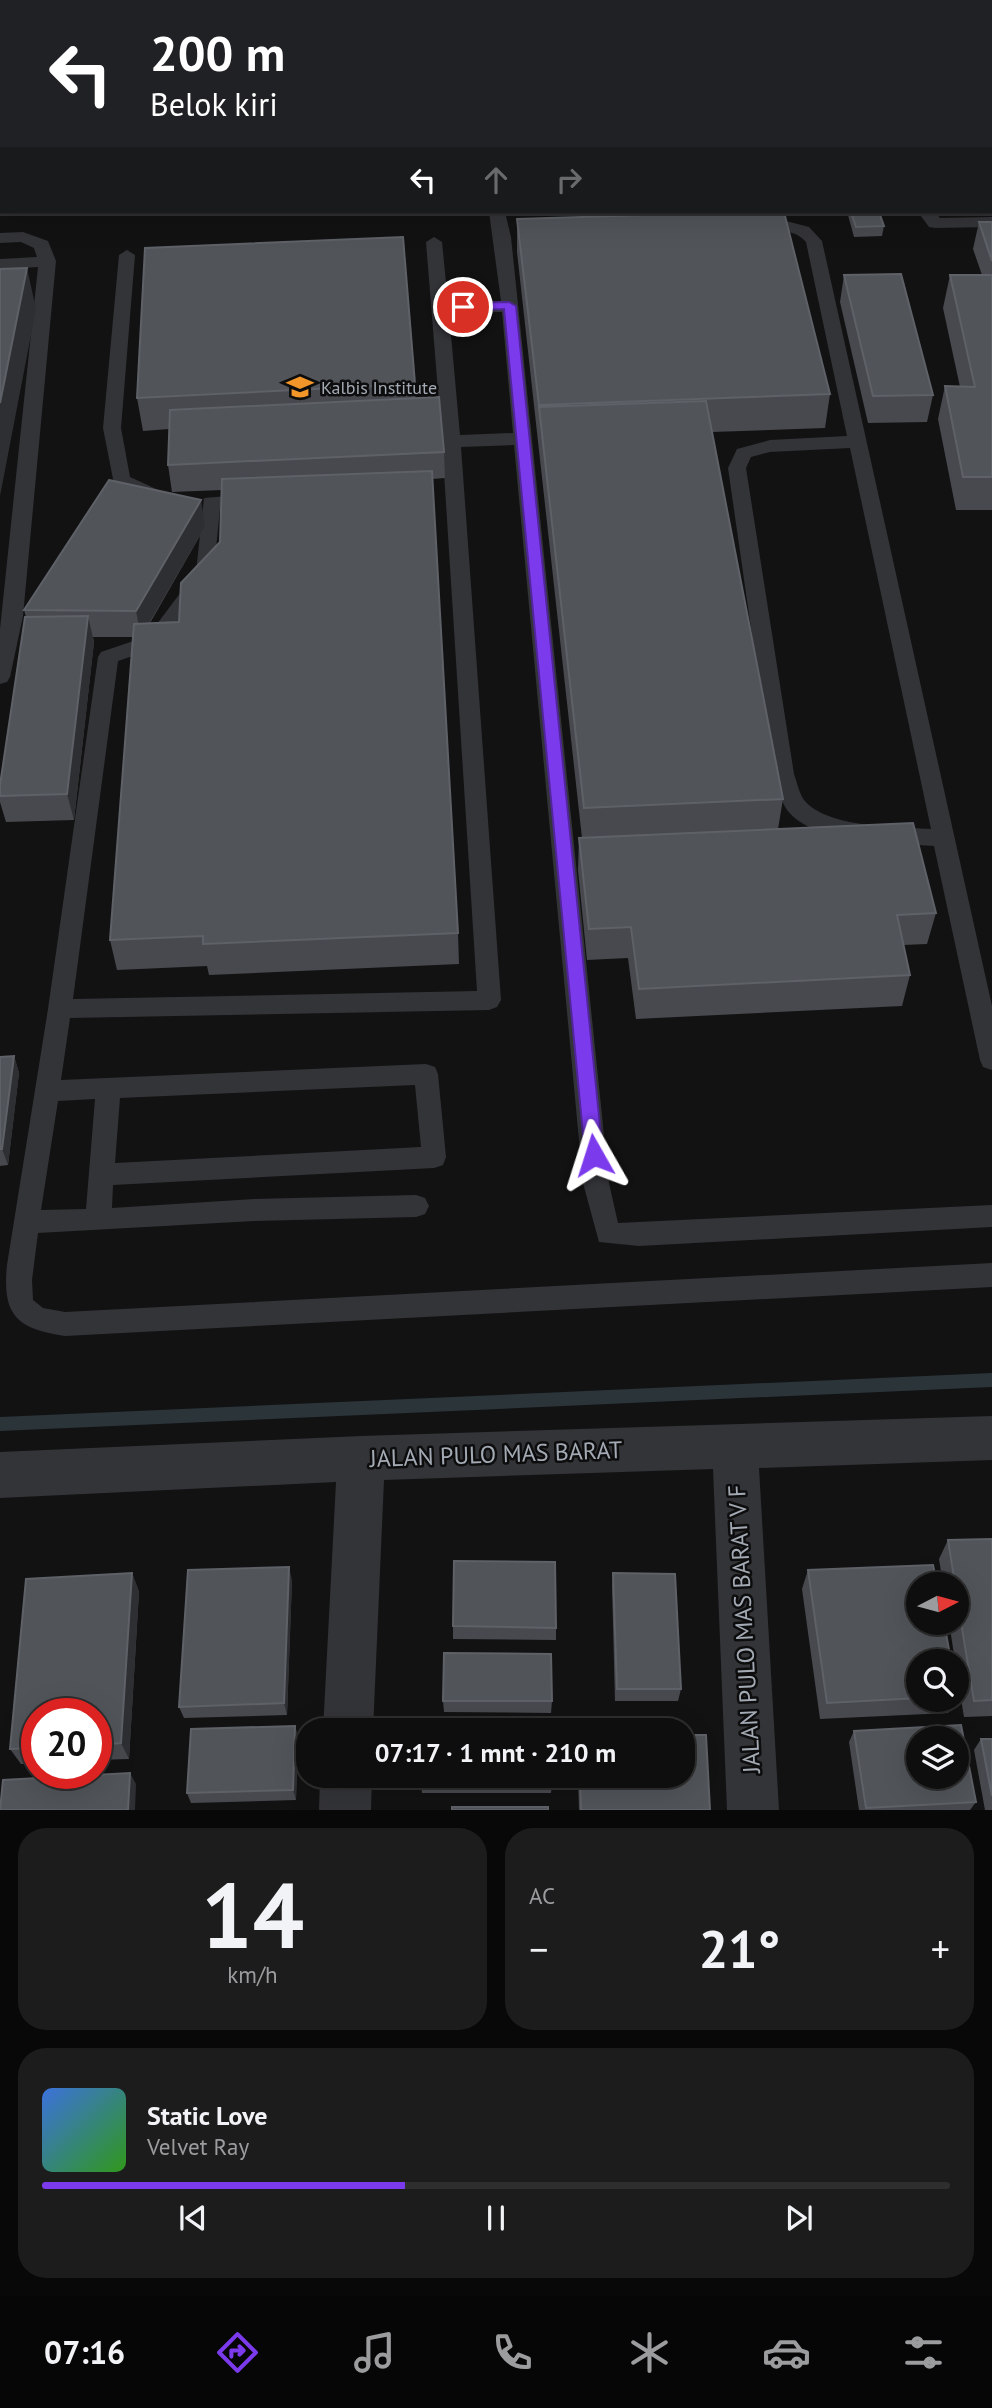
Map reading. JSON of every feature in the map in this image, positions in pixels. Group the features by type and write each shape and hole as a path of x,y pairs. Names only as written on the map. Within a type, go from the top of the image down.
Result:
{"street":[{"name":"JALAN PULO MAS BARAT","path":"0,1475 361,1458 735,1448 992,1437"},
{"name":"JALAN PULO MAS BARAT V F","path":"735,1448 753,1810"},
{"path":"349,1718 361,1458"},
{"path":"345,1810 346,1788"}],"lane":[{"path":"498,214 510,237 509,306 596,1183 608,1234 639,1235 992,1216"},
{"path":"928,214 935,223 992,222"},
{"path":"734,227 788,218 808,232 814,242 992,1059"},
{"path":"0,238 23,237 42,245 47,261 13,616 0,677"},
{"path":"60,1009 489,1000 452,441 435,242"},
{"path":"127,255 112,428 121,480 160,498 173,499"},
{"path":"0,264 47,261"},
{"path":"440,308 509,306"},
{"path":"452,441 523,439"},
{"path":"858,442 770,446 744,453 737,468 783,774 797,806 816,821 847,828 944,838"},
{"path":"427,488 454,486"},
{"path":"265,499 205,502 206,573 155,641 108,657 60,1009 17,1293 25,1311 37,1321 65,1324 992,1275"},
{"path":"46,1091 426,1074 434,1157 100,1175"},
{"path":"98,1220 108,1089"},
{"path":"27,1222 254,1210 416,1206"}],"building":[{"path":"785,214 830,394 539,405 517,219"},
{"path":"852,214 880,214 884,226 856,227"},
{"path":"979,222 992,222 992,261"},
{"path":"403,237 415,384 137,398 145,248"},
{"path":"27,268 0,403 0,269"},
{"path":"901,274 933,395 873,396 844,275"},
{"path":"950,275 992,275 992,477 963,477 945,386 975,387"},
{"path":"439,397 444,452 168,465 170,410"},
{"path":"706,401 783,799 584,808 539,407"},
{"path":"432,471 458,933 203,944 203,936 110,940 134,624 179,622 181,583 220,542 222,479"},
{"path":"109,480 201,500 136,611 24,610"},
{"path":"88,616 67,794 0,796 25,617"},
{"path":"913,823 936,913 897,915 910,975 639,989 631,927 589,929 579,838"},
{"path":"14,1056 2,1149 0,1149 0,1057"},
{"path":"992,1539 992,1700 974,1701 969,1649 965,1649 963,1635 970,1634 970,1572 953,1572 948,1540"},
{"path":"454,1561 555,1562 556,1628 453,1626"},
{"path":"933,1565 934,1572 906,1572 906,1635 946,1635 949,1649 906,1649 906,1699 827,1703 808,1570"},
{"path":"289,1567 284,1703 179,1707 188,1570"},
{"path":"132,1573 121,1743 112,1744 112,1698 21,1698 21,1749 10,1749 26,1579"},
{"path":"613,1573 675,1574 681,1689 617,1689"},
{"path":"444,1653 551,1654 552,1701 443,1701"},
{"path":"295,1726 293,1790 187,1793 191,1729"},
{"path":"906,1728 906,1789 969,1789 969,1766 976,1802 866,1808 854,1731"},
{"path":"695,1735 706,1735 710,1810 581,1810 580,1788 695,1788"},
{"path":"981,1739 992,1739 992,1796"},
{"path":"130,1773 128,1810 0,1810 3,1780 21,1779 21,1789 112,1789 112,1774"},
{"path":"452,1807 548,1807 548,1810 452,1810"}],"waterway":[{"path":"0,1424 992,1380"}],"place":[{"name":"Kalbis Institute","path":"300,387"}],"route":[{"path":"463,307 509,306 594,1155"}]}
